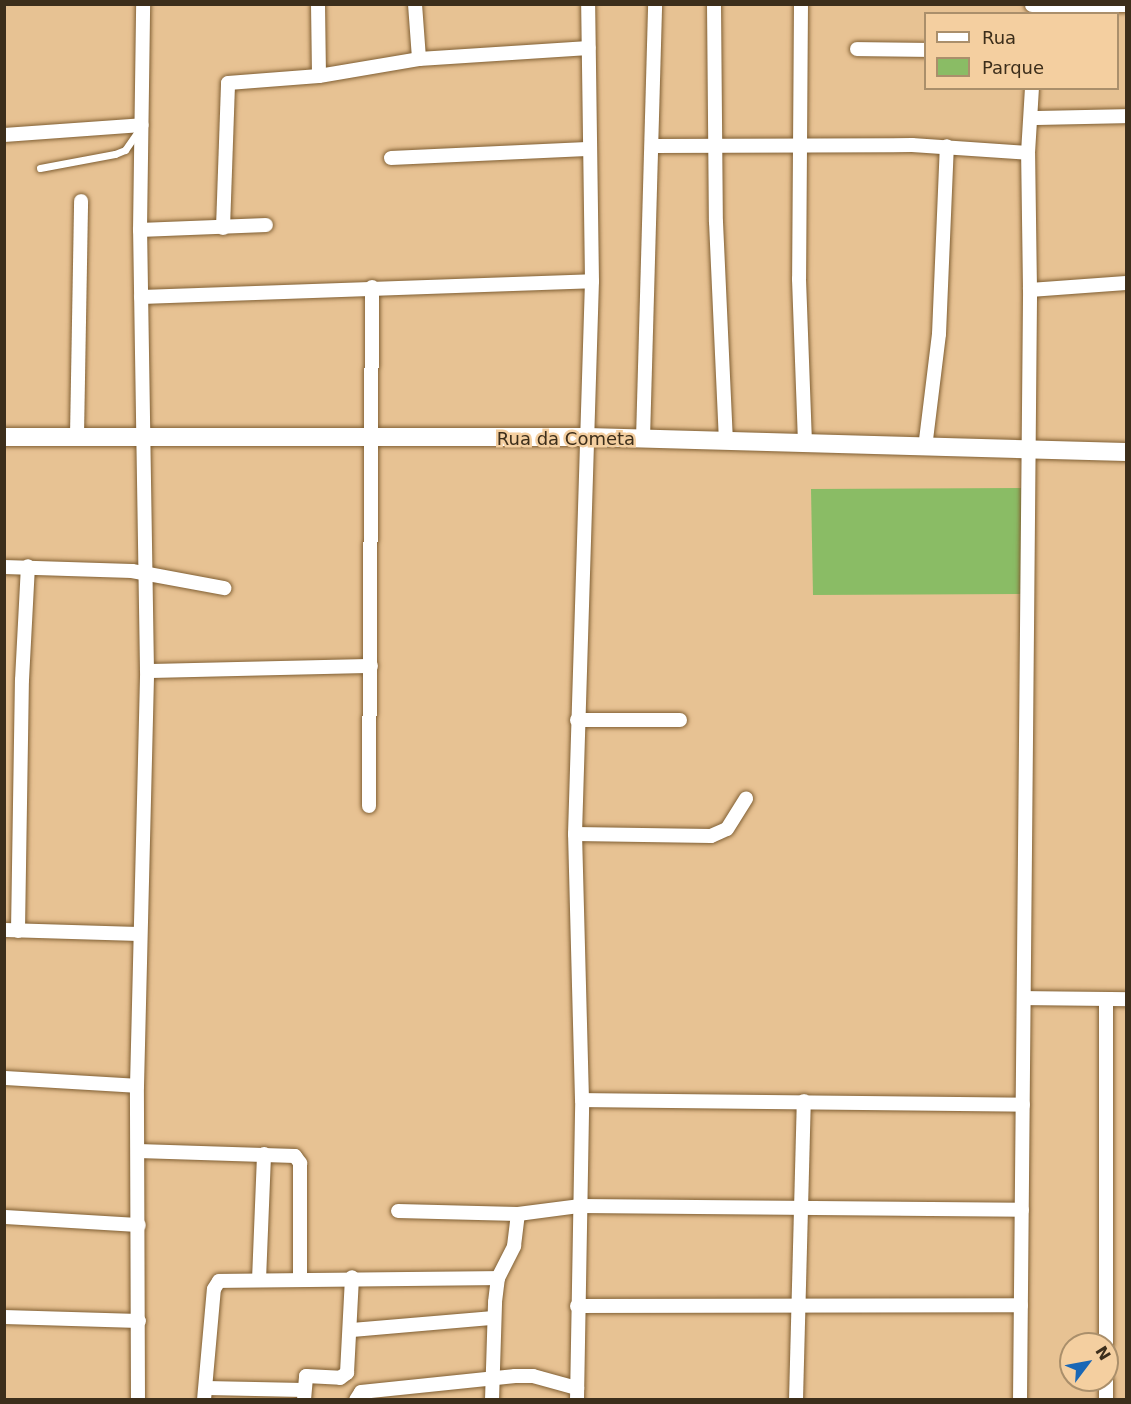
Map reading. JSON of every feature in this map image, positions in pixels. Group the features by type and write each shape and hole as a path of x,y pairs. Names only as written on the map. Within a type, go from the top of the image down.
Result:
{"street":[{"path":"138,1400 139,1225 136,1086 147,671 140,230 143,4"},
{"path":"318,4 319,76"},
{"path":"415,4 419,59"},
{"path":"356,1400 361,1392 533,1376 577,1394 582,1100 575,834 592,282 587,149 588,4"},
{"path":"643,439 646,251 653,146 655,4"},
{"path":"714,4 716,146 726,441"},
{"path":"801,4 800,279 805,443"},
{"path":"1032,5 1126,5"},
{"path":"223,228 228,83 319,76 419,59 589,48"},
{"path":"857,49 924,50"},
{"path":"1020,1400 1029,452 1028,153 1032,90"},
{"path":"1032,118 1126,116"},
{"path":"4,135 142,125"},
{"path":"653,146 947,146 1028,153"},
{"path":"925,448 939,334 947,146"},
{"path":"391,158 587,149"},
{"path":"76,436 81,201"},
{"path":"140,230 266,225"},
{"path":"141,297 372,287 592,282"},
{"path":"1030,290 1126,283"},
{"path":"369,806 372,287"},
{"name":"Rua da Cometa","path":"4,437 372,439 588,437 1029,452 1126,452"},
{"path":"28,566 11,931 140,934"},
{"path":"4,567 28,566 146,574 224,588"},
{"path":"147,671 371,666"},
{"path":"577,720 680,720"},
{"path":"575,834 711,836 727,829 746,798"},
{"path":"1024,998 1126,999"},
{"path":"1106,1000 1106,1332"},
{"path":"4,1078 136,1086"},
{"path":"582,1100 1023,1105"},
{"path":"796,1400 796,1303 803,1207 804,1101"},
{"path":"138,1151 295,1156 300,1163 300,1278"},
{"path":"259,1280 264,1154"},
{"path":"398,1211 518,1214 580,1206 1022,1210"},
{"path":"492,1400 493,1318 498,1278 514,1246 518,1214"},
{"path":"4,1217 139,1225"},
{"path":"352,1277 352,1330 347,1373 340,1378 306,1376 304,1395 205,1394 216,1284 300,1278 352,1277 498,1278"},
{"path":"578,1306 796,1303 1021,1305"},
{"path":"4,1317 139,1321"},
{"path":"352,1330 493,1318"}],"lane":[{"path":"40,168 125,150 142,125"}],"green space":[{"path":"1021,488 1022,594 813,595 811,489"}]}
